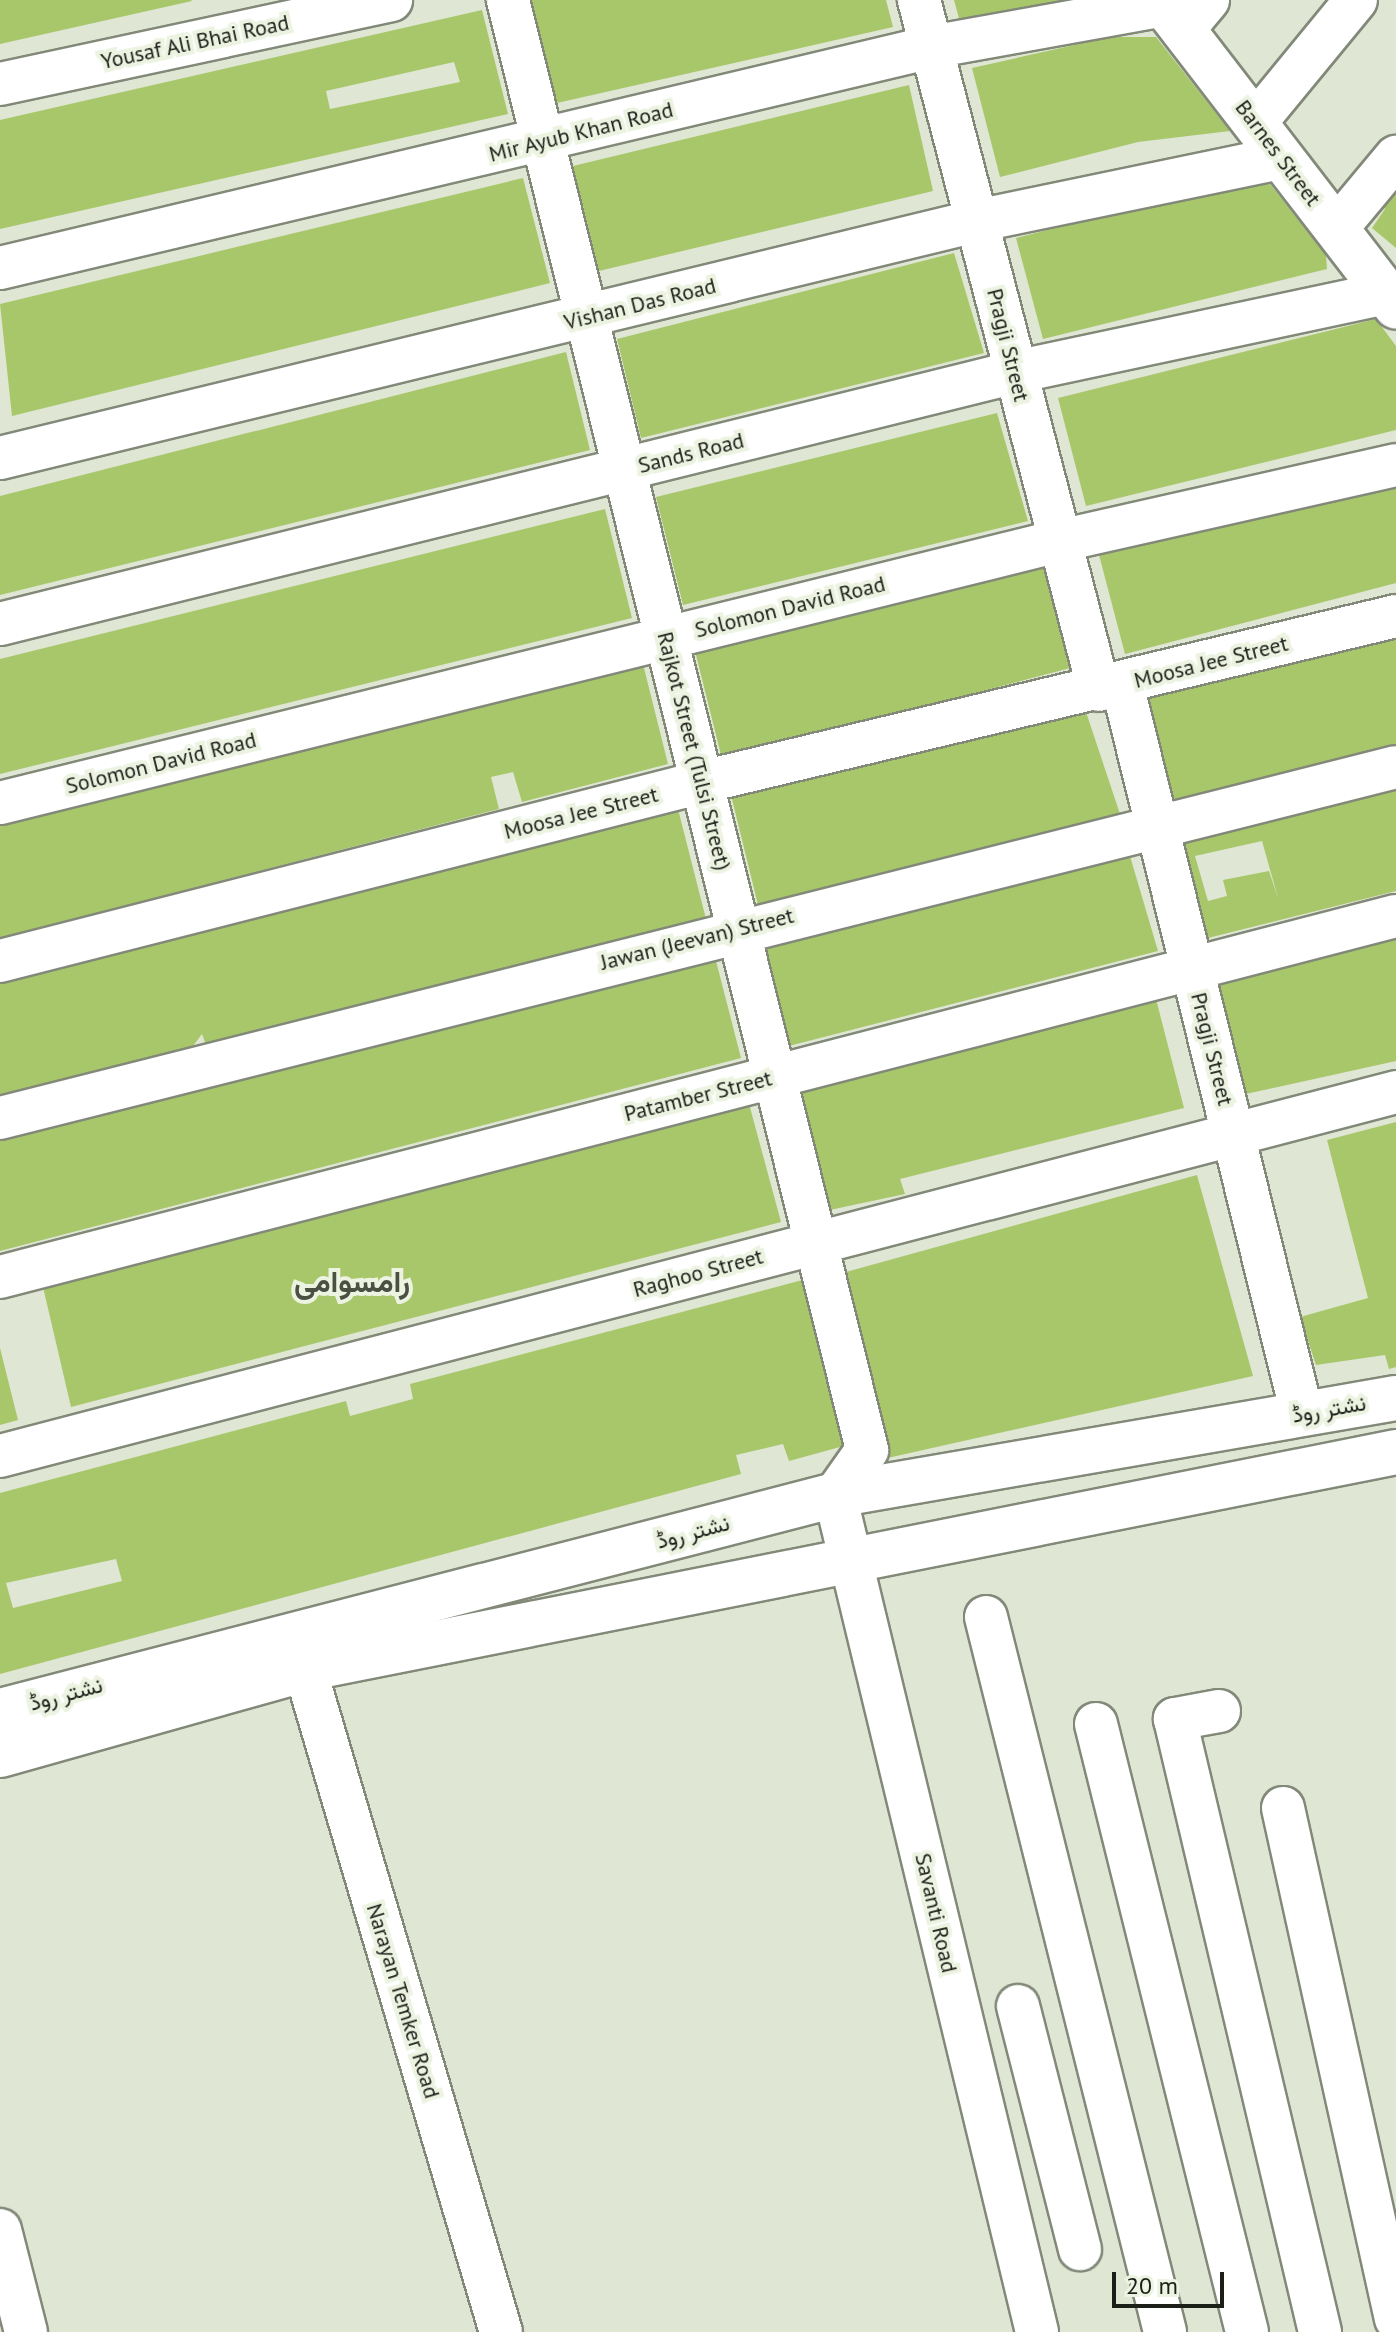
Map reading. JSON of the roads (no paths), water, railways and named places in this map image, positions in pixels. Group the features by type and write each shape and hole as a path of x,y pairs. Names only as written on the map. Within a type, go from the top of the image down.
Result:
{"main road":[{"name":"Barnes Street","path":"1179,9 1255,123 1391,300"},
{"name":"نشتر روڈ","path":"0,1711 835,1495 1396,1398"},
{"name":"نشتر روڈ","path":"0,1755 305,1669 1396,1452"}],"street":[{"name":"Yousaf Ali Bhai Road","path":"0,84 391,0"},
{"name":"Rajkot Street (Tulsi Street)","path":"508,0 867,1450 835,1495"},
{"name":"Pragji Street","path":"919,0 1059,541 1156,825 1302,1414"},
{"path":"1255,123 1356,0"},
{"name":"Mir Ayub Khan Road","path":"0,268 543,142 931,47 1179,9"},
{"path":"1336,229 1396,157"},
{"name":"Vishan Das Road","path":"0,458 976,221 1281,158"},
{"name":"Sands Road","path":"0,624 1015,372 1391,300"},
{"name":"Solomon David Road","path":"0,803 1059,541 1396,465"},
{"name":"Moosa Jee Street","path":"0,961 702,782 1110,687 1396,616"},
{"name":"Jawan (Jeevan) Street","path":"0,1118 738,928 1396,767"},
{"name":"Patamber Street","path":"0,1277 1396,916"},
{"name":"Raghoo Street","path":"0,1456 1396,1092"},
{"name":"Savanti Road","path":"835,1495 1037,2332"},
{"path":"986,1617 1165,2332"},
{"name":"Narayan Temker Road","path":"305,1669 501,2332"},
{"path":"1219,1711 1175,1719 1320,2332"},
{"path":"1096,1724 1247,2332"},
{"path":"1283,1808 1396,2319"},
{"path":"1018,2006 1080,2249"},
{"path":"0,2230 26,2332"},
{"path":"1020,2264 1140,2234"}],"district":[{"name":"رامسوامی","path":"352,1281"}]}
